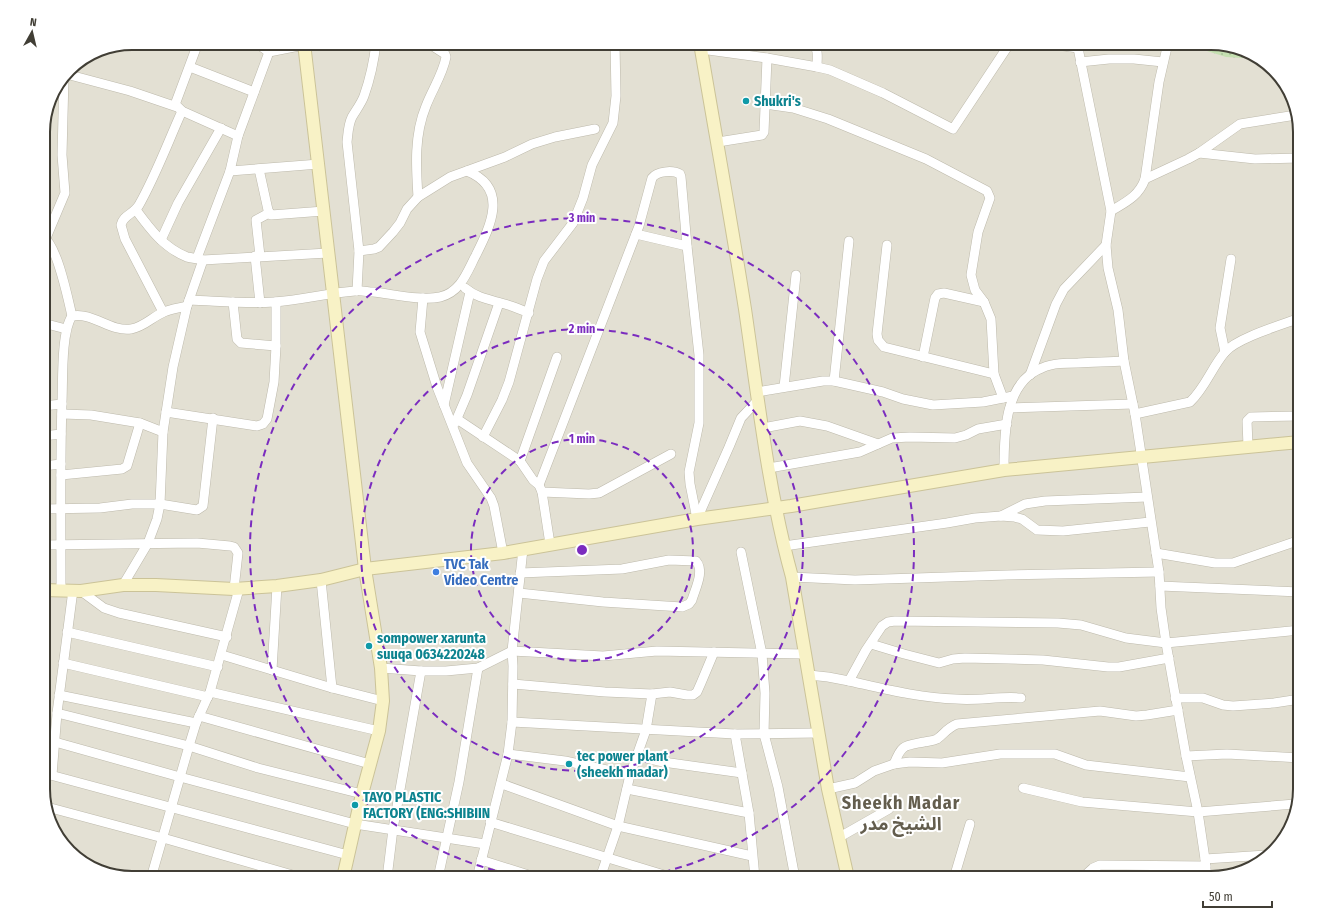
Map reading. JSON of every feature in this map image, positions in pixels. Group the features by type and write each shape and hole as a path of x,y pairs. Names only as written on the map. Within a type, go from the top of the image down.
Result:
{"street":[{"path":"163,312 125,239 121,225 124,217 136,210 147,191 179,109 176,102 196,50"},
{"path":"266,50 269,52 278,50"},
{"path":"305,50 319,164 332,295 365,569 381,668 383,701 379,731 344,871"},
{"path":"357,291 360,251 347,142 351,118 364,96 375,50"},
{"path":"418,197 416,166 419,130 426,105 446,58 445,54 439,50"},
{"path":"483,437 502,400 509,382 537,280 544,261 574,223 592,165 613,123 616,96 615,50"},
{"path":"702,50 728,200 769,468 784,546 792,577 828,789 846,871"},
{"path":"723,50 830,70 884,93 952,129 1005,50"},
{"path":"816,50 817,67"},
{"path":"1078,50 1111,211 1106,245 1108,268 1118,310 1124,361 1135,414 1146,497 1159,572 1161,608 1168,658 1198,812 1207,871"},
{"path":"1111,211 1133,197 1145,179 1158,82 1166,50"},
{"path":"123,585 148,543 157,519 160,504 163,432 173,367 188,303 200,259 230,171 238,136 269,52"},
{"path":"718,142 762,135 765,128 767,58"},
{"path":"1080,62 1109,59 1134,59 1163,62"},
{"path":"190,66 254,92"},
{"path":"72,76 130,91 179,109 238,136"},
{"path":"50,224 64,193 62,155 64,86"},
{"path":"765,104 793,108 828,119 926,159 986,191 990,198 978,232 971,275 975,290 984,302 991,319 994,374 1003,398"},
{"path":"1145,179 1199,153 1240,124 1291,116"},
{"path":"161,240 178,203 222,128"},
{"path":"360,251 379,247 400,223 407,208 418,197 450,177 505,157 532,144 555,137 595,130"},
{"path":"1199,153 1255,159 1293,158"},
{"path":"230,171 319,164"},
{"path":"259,169 269,213 274,216 324,211"},
{"path":"50,760 60,695 71,591 61,544 61,434 63,363 68,321 72,316 82,315 98,320 111,327 130,329 144,325 163,312 188,303 276,302 357,291 423,298 440,297 457,288 461,284 488,231 492,218 493,207 490,190 487,185 475,174 467,170"},
{"path":"550,544 541,488 636,234 652,178 658,173 676,172 680,174 681,177 699,355 699,423 689,472 697,519"},
{"path":"136,210 161,240 173,249 188,257 200,259 328,253"},
{"path":"260,303 256,220 269,213"},
{"path":"636,234 687,246"},
{"path":"834,381 849,241"},
{"path":"50,245 55,252 72,316"},
{"path":"887,245 877,334 878,340 884,347 994,374"},
{"path":"1030,375 1056,304 1064,289 1106,245"},
{"path":"1225,352 1220,328 1231,259"},
{"path":"784,387 796,275"},
{"path":"461,284 470,292 488,300 507,304 529,313"},
{"path":"444,405 470,292"},
{"path":"923,357 934,298 938,294 944,293 984,302"},
{"path":"423,298 420,326 421,340 452,428 467,463 491,498 494,506 503,553"},
{"path":"233,302 237,339 239,342 276,346"},
{"path":"166,412 213,418 257,426 263,424 266,419 272,390 276,346 276,302"},
{"path":"452,428 477,368 499,303"},
{"path":"1135,414 1190,402 1225,352 1236,343 1293,321"},
{"path":"50,325 66,329"},
{"path":"520,461 556,357"},
{"path":"1004,470 1006,424 1013,396 1017,387 1023,380 1042,367 1059,364 1124,361"},
{"path":"697,519 741,418 758,396 784,387 823,381 834,381 883,392 903,399 933,405 983,402 1013,396"},
{"path":"50,405 62,404"},
{"path":"1010,408 1133,404"},
{"path":"62,414 91,415 140,423 163,432"},
{"path":"1248,446 1247,420 1251,416 1293,416"},
{"path":"50,509 100,508 132,504 160,504 197,510 203,506 213,418"},
{"path":"457,419 520,461 533,480 541,488 589,494 599,493 671,454"},
{"path":"763,428 800,421 827,426 878,444"},
{"path":"61,475 122,469 127,466 140,423"},
{"path":"769,468 860,452 892,438 955,438 966,435 978,429 1006,424"},
{"path":"50,435 61,434"},
{"path":"50,590 71,591 123,585 237,589 277,586 321,580 365,569 503,553 697,519 777,508 1004,470 1293,443"},
{"path":"50,465 61,464"},
{"path":"1002,516 1025,504 1045,501 1146,497"},
{"path":"784,546 976,518 1002,516 1022,520 1037,530 1063,531 1150,522"},
{"path":"1156,553 1215,563 1233,563 1293,542"},
{"path":"50,545 197,543 234,547 238,553 237,589 227,637 209,695 189,746 153,871"},
{"path":"479,871 490,822 502,784 508,754 512,722 512,651 523,549"},
{"path":"741,552 762,654 765,693 764,734 778,786 794,871"},
{"path":"519,593 603,602 682,607 689,604 692,600 700,572 699,564 696,561 669,560 622,569 520,573"},
{"path":"792,577 855,580 1159,572"},
{"path":"321,580 332,688"},
{"path":"272,670 277,586"},
{"path":"1160,586 1293,592"},
{"path":"71,591 104,608 119,613 227,637"},
{"path":"850,681 882,626 895,620 1058,623 1082,625 1126,638 1166,643 1293,631"},
{"path":"67,632 218,667"},
{"path":"871,644 939,663 944,663 953,659 965,658 1043,660 1119,667 1168,658"},
{"path":"381,668 420,671 478,668 512,651 603,656 657,651 804,654"},
{"path":"513,684 604,692 652,694 670,692 687,695 695,694 714,652"},
{"path":"222,655 332,688 383,701"},
{"path":"63,663 379,731"},
{"path":"439,871 459,782 478,668"},
{"path":"388,871 393,829 420,671"},
{"path":"809,675 850,681 934,698 959,700 1012,697 1021,698"},
{"path":"602,871 618,826 630,775 646,730 652,694"},
{"path":"60,695 198,720 370,764"},
{"path":"1175,698 1203,698 1223,705 1233,706 1274,704 1293,700"},
{"path":"894,764 898,754 904,747 909,744 937,739 948,728 957,724 1100,711 1147,716 1178,710"},
{"path":"57,713 189,746 258,768 362,794"},
{"path":"512,722 735,734 818,732"},
{"path":"735,734 749,813 754,871"},
{"path":"54,742 355,824 485,844"},
{"path":"828,789 855,783 874,771 894,764 910,762 942,763 1000,754 1044,753 1062,756 1086,765 1190,777"},
{"path":"508,754 565,762 630,775"},
{"path":"1186,756 1227,754 1293,758"},
{"path":"637,756 670,763 742,773"},
{"path":"50,775 348,855"},
{"path":"502,784 618,826 752,856"},
{"path":"1023,788 1082,802 1198,812 1291,804"},
{"path":"627,789 749,813"},
{"path":"53,809 278,871"},
{"path":"838,838 889,809"},
{"path":"490,822 652,871"},
{"path":"956,871 970,824"},
{"path":"1090,871 1100,865 1206,862 1258,856"},
{"path":"481,860 516,871"}],"shaded area":[{"path":"127,50 1216,50 1237,54 1257,64 1273,78 1285,96 1289,106 1293,132 1293,789 1289,815 1279,835 1265,851 1247,863 1237,867 1211,871 132,871 106,867 86,857 70,843 61,830 56,820 50,794 50,127 56,101 64,86 74,74 86,64 101,56"}],"green space":[{"path":"1204,50 1227,52 1247,58 1226,57"}],"place":[{"name":"Shukri's","path":"746,101"},
{"name":"TVC Tak Video Centre","path":"436,572"},
{"name":"sompower xarunta suuqa 0634220248","path":"369,646"},
{"name":"tec power plant (sheekh madar)","path":"569,764"},
{"name":"TAYO PLASTIC FACTORY (ENG:SHIBIIN","path":"355,805"}],"district":[{"name":"Sheekh Madar الشيخ مدر","path":"901,813"}]}
